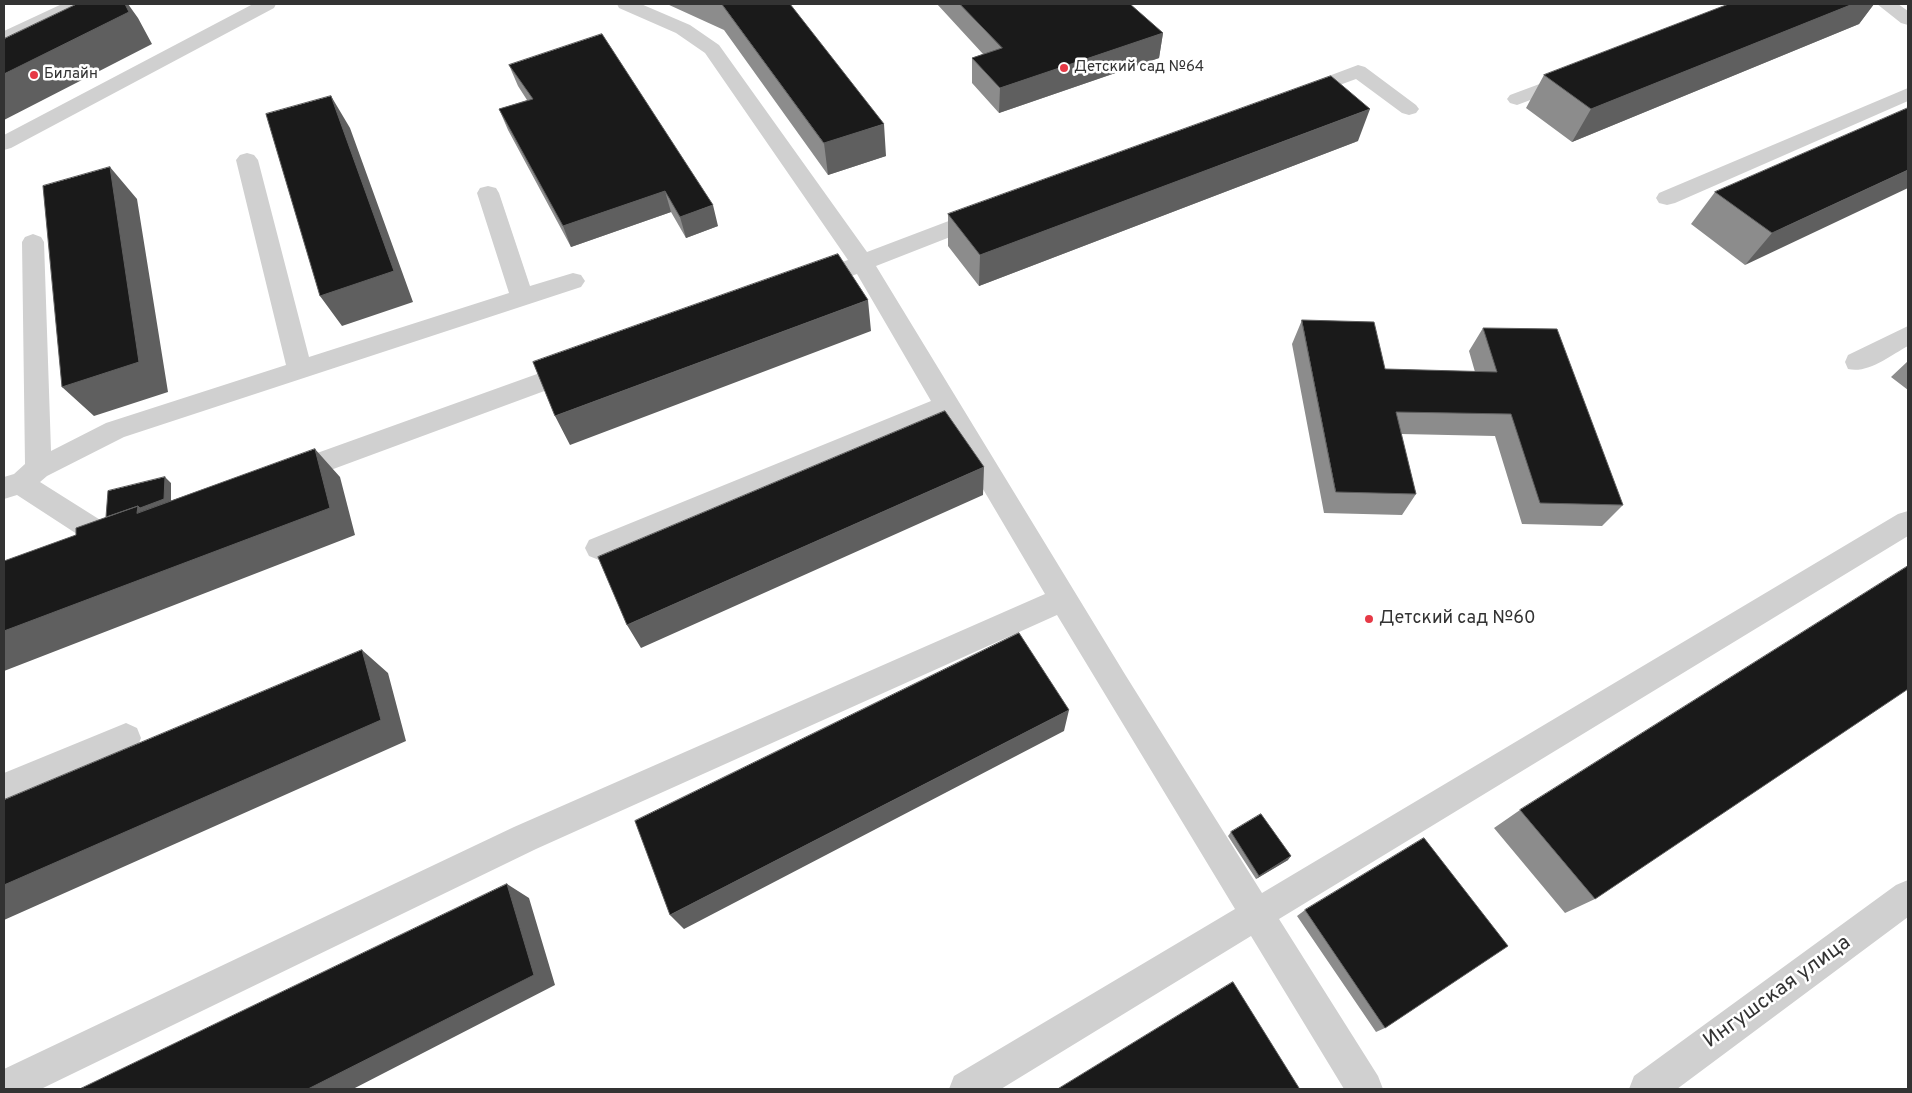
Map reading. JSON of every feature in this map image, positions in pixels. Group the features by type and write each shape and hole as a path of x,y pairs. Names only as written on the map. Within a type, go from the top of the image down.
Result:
{"street":[{"path":"4,38 76,4"},
{"path":"4,143 267,4"},
{"path":"626,4 683,29 712,49 862,262 1062,599 1365,1089"},
{"path":"1886,4 1908,19"},
{"path":"1285,99 1358,71 1409,109"},
{"path":"1517,99 1588,71"},
{"path":"1667,198 1908,94"},
{"path":"247,160 300,370"},
{"path":"488,193 522,297"},
{"path":"788,290 1000,209"},
{"path":"20,480 34,242"},
{"path":"20,480 115,430 573,281"},
{"path":"1857,362 1908,335"},
{"path":"268,483 602,359"},
{"path":"599,548 947,405"},
{"path":"20,480 110,541 138,531"},
{"path":"967,1089 1908,522"},
{"path":"4,1088 524,838 1062,599"},
{"path":"4,788 126,738"},
{"name":"Ингушская улица","path":"1649,1089 1908,897"}],"building":[{"path":"77,4 125,4 129,12 4,74 4,39"},
{"path":"722,4 790,4 884,124 824,143"},
{"path":"960,4 1130,4 1163,33 1000,88 972,58 1002,48"},
{"path":"1729,4 1853,4 1591,109 1544,75"},
{"path":"602,34 713,205 680,217 665,191 563,226 499,109 533,99 509,65"},
{"path":"1331,76 1370,109 980,255 948,214"},
{"path":"331,96 394,271 320,296 266,114"},
{"path":"1908,108 1908,170 1772,233 1715,192"},
{"path":"110,167 139,362 62,387 43,186"},
{"path":"838,254 868,300 555,416 533,362"},
{"path":"1302,320 1374,322 1385,369 1497,372 1483,328 1557,329 1623,505 1540,503 1511,414 1396,412 1416,494 1336,492"},
{"path":"945,411 984,467 627,625 598,557"},
{"path":"315,449 330,508 4,631 4,561 76,535 76,528 138,506 137,513"},
{"path":"165,477 164,499 106,517 108,491"},
{"path":"1908,566 1908,689 1595,899 1520,810"},
{"path":"1019,633 1069,710 670,915 635,821"},
{"path":"362,650 381,720 4,885 4,800"},
{"path":"1261,814 1291,856 1259,876 1231,832"},
{"path":"1424,838 1508,946 1385,1028 1305,910"},
{"path":"507,884 534,975 308,1089 80,1089"},
{"path":"1233,982 1298,1089 1058,1089"}],"place":[{"name":"Детский сад №64","path":"1064,68"},
{"name":"Билайн","path":"34,75"},
{"name":"Детский сад №60","path":"1369,619"}]}
